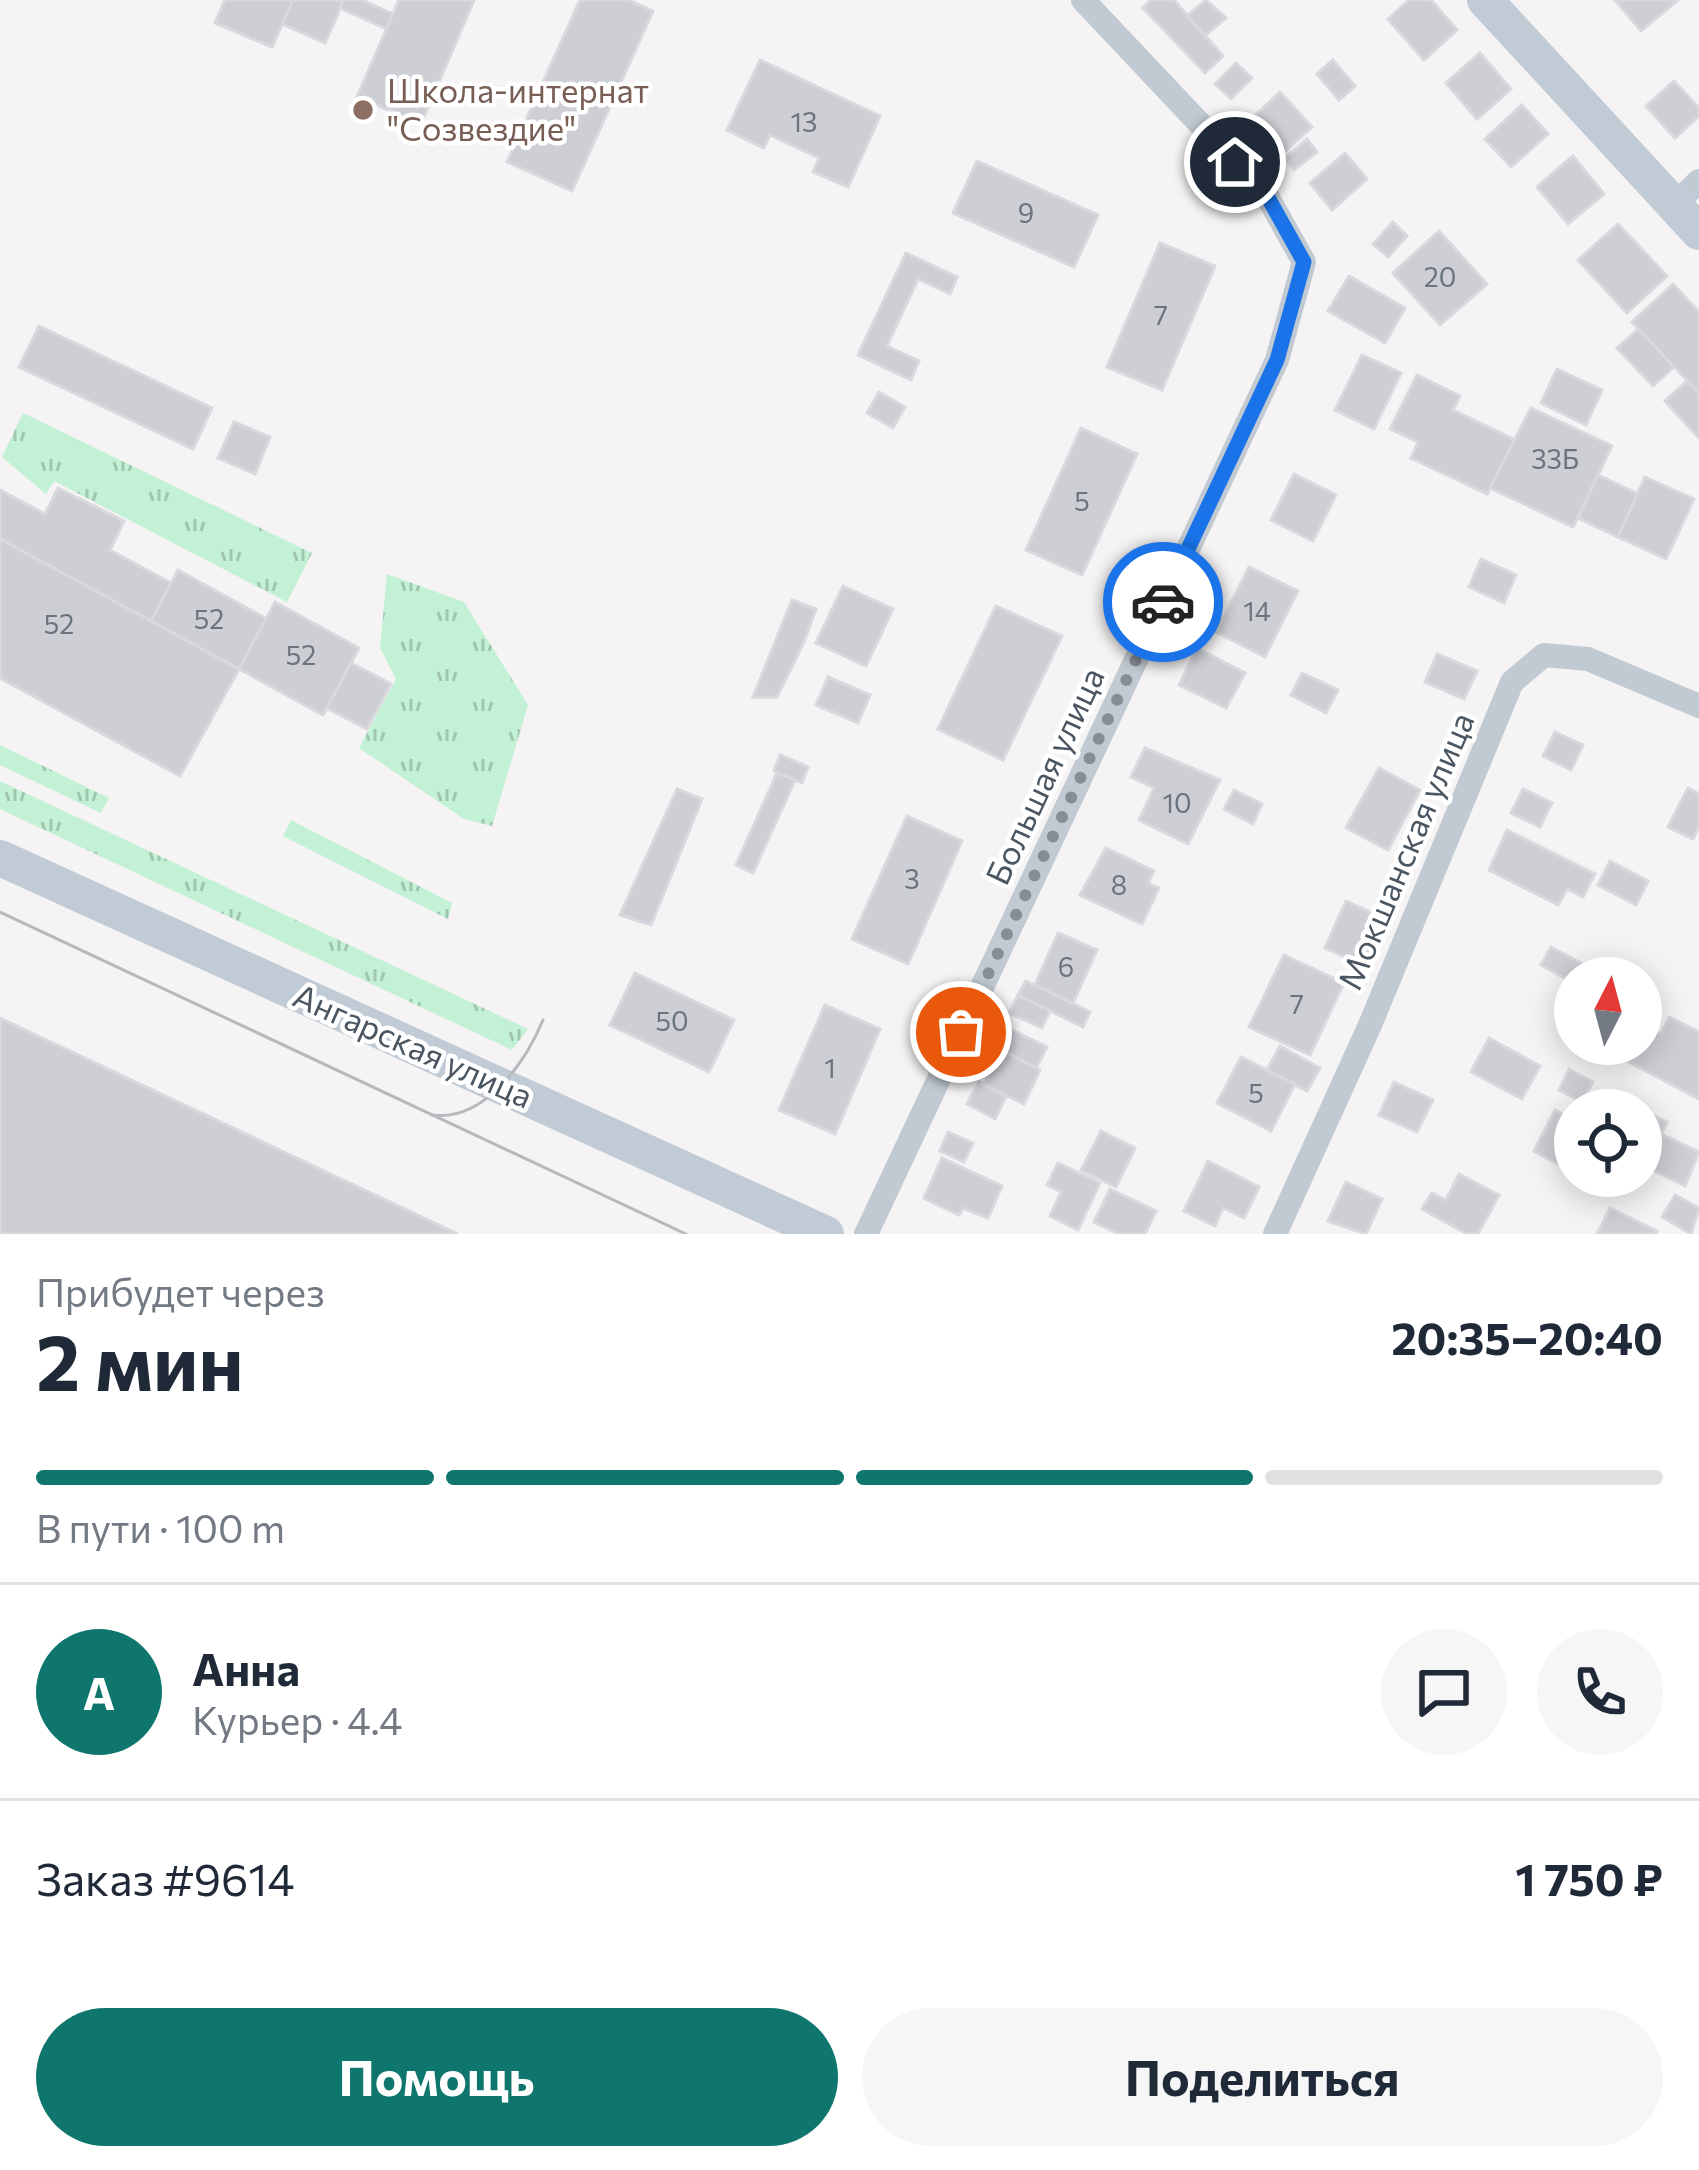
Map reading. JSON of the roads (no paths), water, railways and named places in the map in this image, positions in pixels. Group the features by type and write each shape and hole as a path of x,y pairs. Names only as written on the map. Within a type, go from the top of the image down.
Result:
{"main road":[{"path":"1485,0 1691,206"},
{"name":"Ангарская улица","path":"0,859 826,1234"}],"street":[{"name":"Большая улица","path":"866,1234 1277,360 1304,262 1266,194 1083,0"},
{"name":"Мокшанская улица","path":"1276,1234 1370,1025 1512,682 1544,655 1588,659 1699,706"}],"tram line":[{"path":"0,912 686,1234"},
{"path":"432,1115 451,1115 486,1099 514,1070 543,1020"}],"place":[{"name":"Школа-интернат \"Созвездие\"","path":"363,110"}]}
